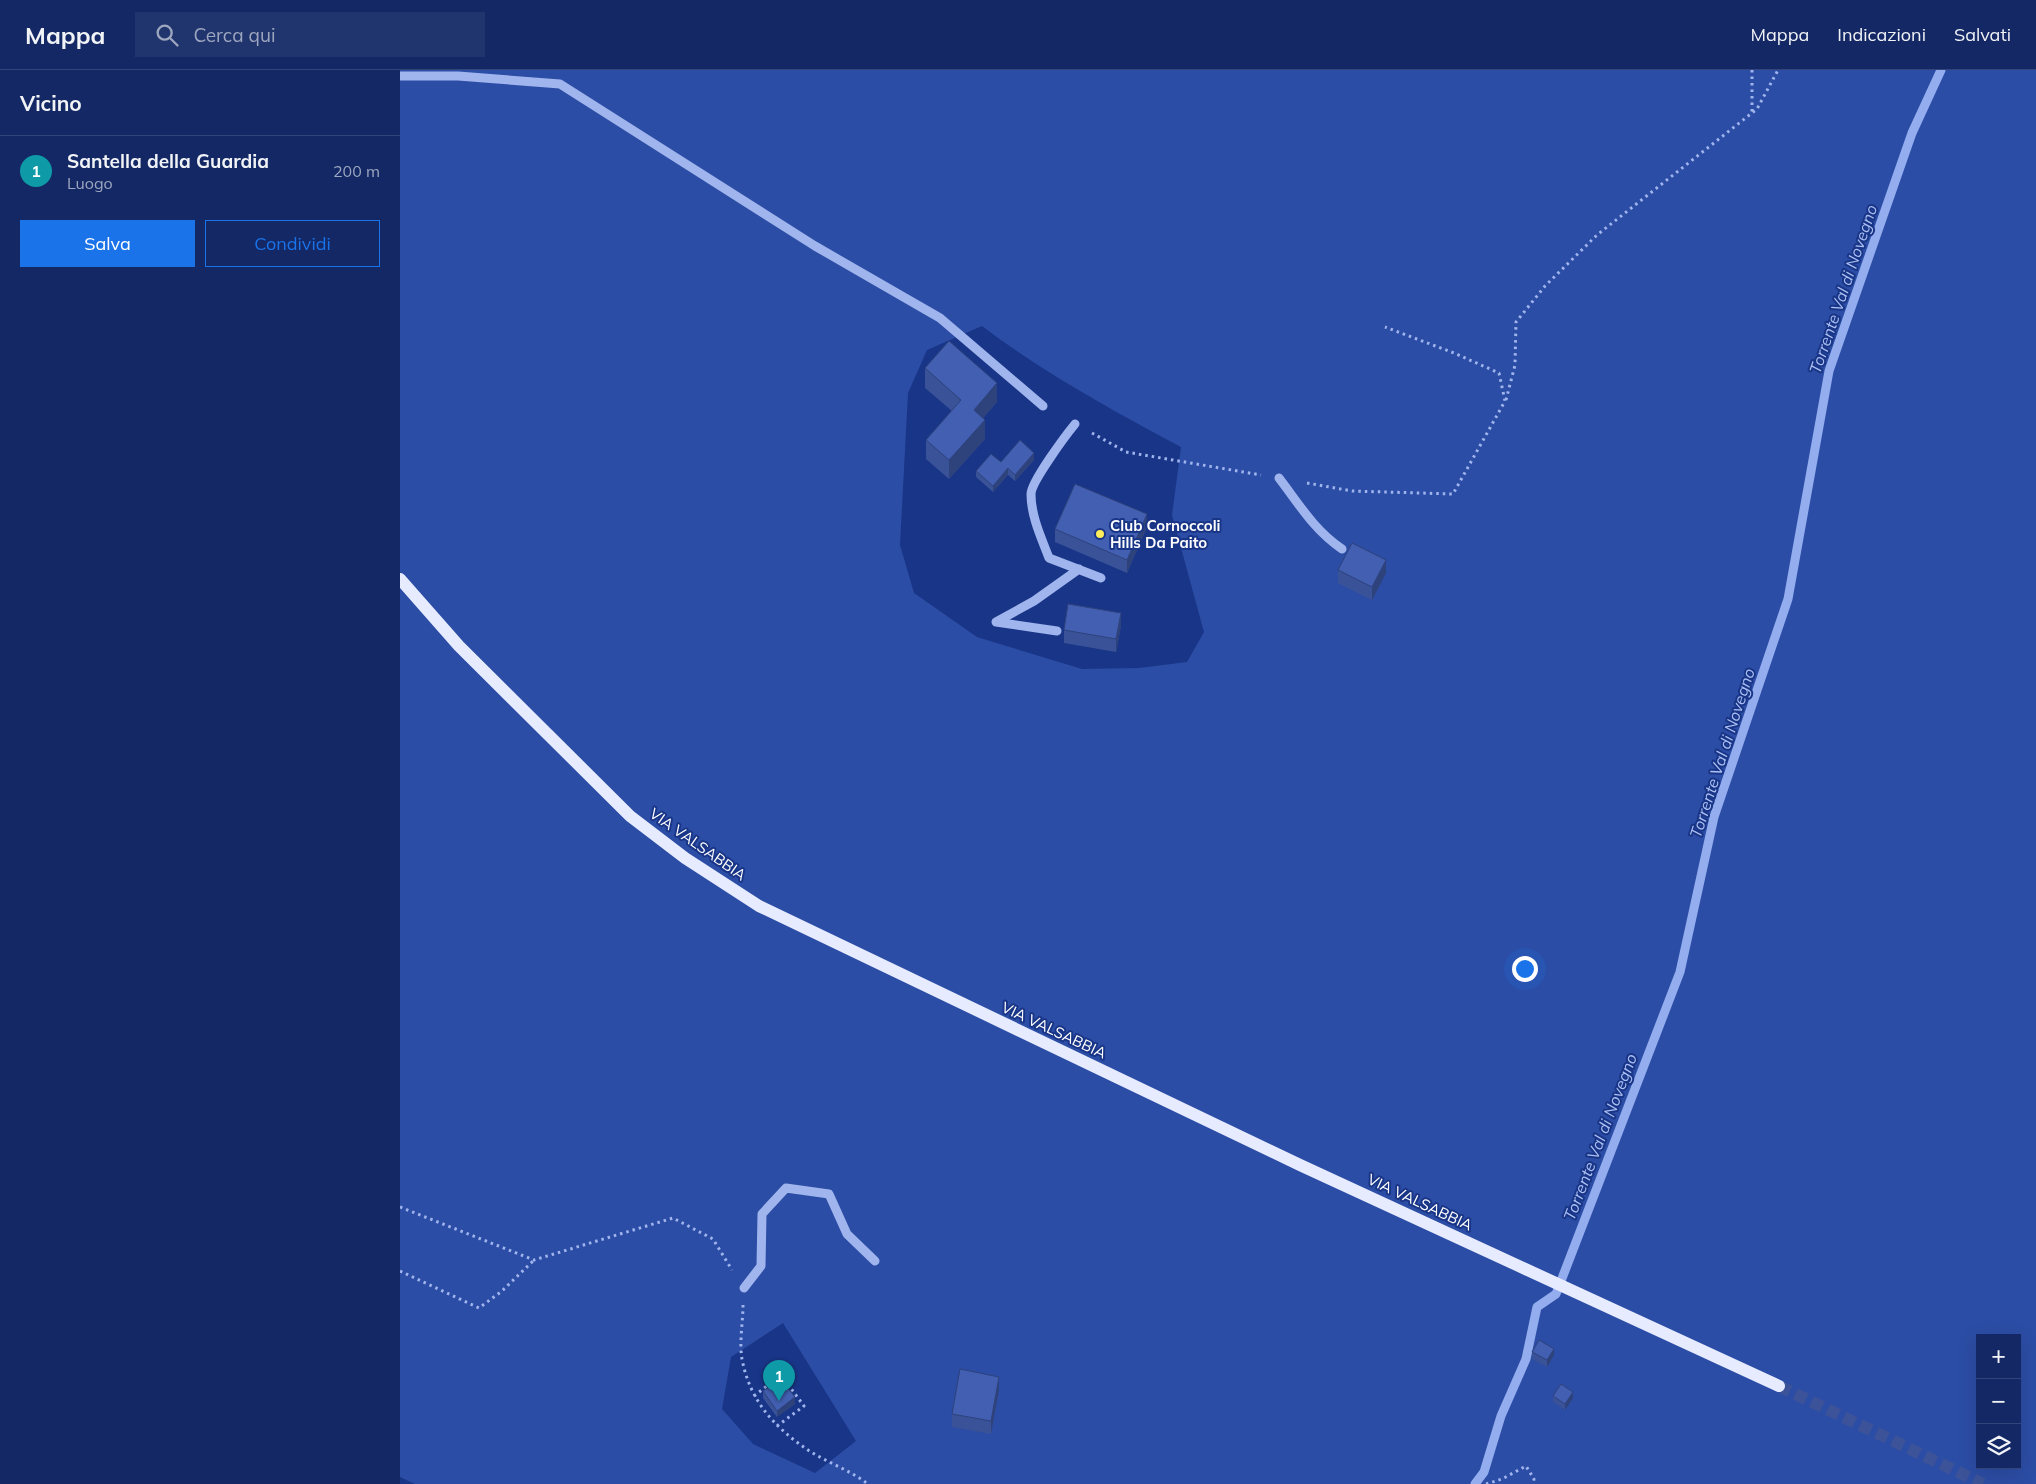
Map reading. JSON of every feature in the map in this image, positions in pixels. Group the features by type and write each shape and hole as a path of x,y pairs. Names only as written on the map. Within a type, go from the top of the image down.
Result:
{"main road":[{"name":"VIA VALSABBIA","path":"400,579 459,646 630,816 685,858 759,906 1300,1164 1779,1386"}],"street":[{"path":"458,76 474,70"},
{"path":"400,76 458,76 560,84 815,246 940,318 1043,406"},
{"path":"1075,424 1062,440 1031,492 1036,524 1049,558 1102,578"},
{"path":"1279,478 1310,522 1325,538 1342,550"},
{"path":"1058,631 996,622 1034,601 1079,569"},
{"path":"744,1288 761,1266 762,1214 786,1188 829,1194 847,1234 875,1261"}],"path":[{"path":"1752,70 1752,112"},
{"path":"1075,424 1126,452 1352,491 1453,494 1505,401 1515,365 1516,322 1545,286 1597,235 1757,109 1778,70"},
{"path":"1385,327 1454,353 1499,373 1505,401"},
{"path":"400,1207 534,1260"},
{"path":"400,1271 479,1308 502,1291 534,1260 673,1218 713,1239 744,1288 741,1358 754,1396 761,1409 777,1426 812,1452 868,1484"},
{"path":"754,1396 781,1376 804,1406 777,1426"},
{"path":"1486,1484 1502,1479 1526,1466 1534,1479 1533,1484"}],"shaded area":[{"path":"400,70 2036,70 2036,1484 415,1484 400,1477","holes":["982,326 1030,360 1104,405 1181,447 1172,515 1204,632 1187,662 1139,668 1082,669 977,637 914,593 900,545 908,393 927,350","783,1323 856,1441 815,1473 753,1444 722,1409 731,1357"]}],"building":[{"path":"949,341 997,383 974,410 985,420 949,460 926,440 961,400 925,368"},
{"path":"1020,440 1034,453 1015,475 1008,468 993,486 976,471 991,454 1001,462"},
{"path":"1075,484 1147,514 1127,560 1055,529"},
{"path":"1352,543 1386,560 1372,587 1338,570"},
{"path":"1068,604 1121,613 1116,639 1064,630"},
{"path":"1539,1340 1554,1349 1547,1360 1532,1352"},
{"path":"960,1369 999,1377 991,1421 952,1414"},
{"path":"781,1379 795,1397 777,1411 763,1391"},
{"path":"1561,1384 1573,1392 1565,1404 1553,1396"}],"waterway":[{"name":"Torrente Val di Novegno","path":"1475,1484 1484,1472 1501,1416 1526,1359 1537,1307 1556,1294 1680,972 1714,817 1788,599 1829,371 1912,133 1941,70"}],"tunnel":[{"path":"1779,1386 1983,1484"}],"place":[{"name":"Club Cornoccoli Hills Da Paito","path":"1100,534"},
{"name":"Santella della Guardia","path":"779,1401"}]}
